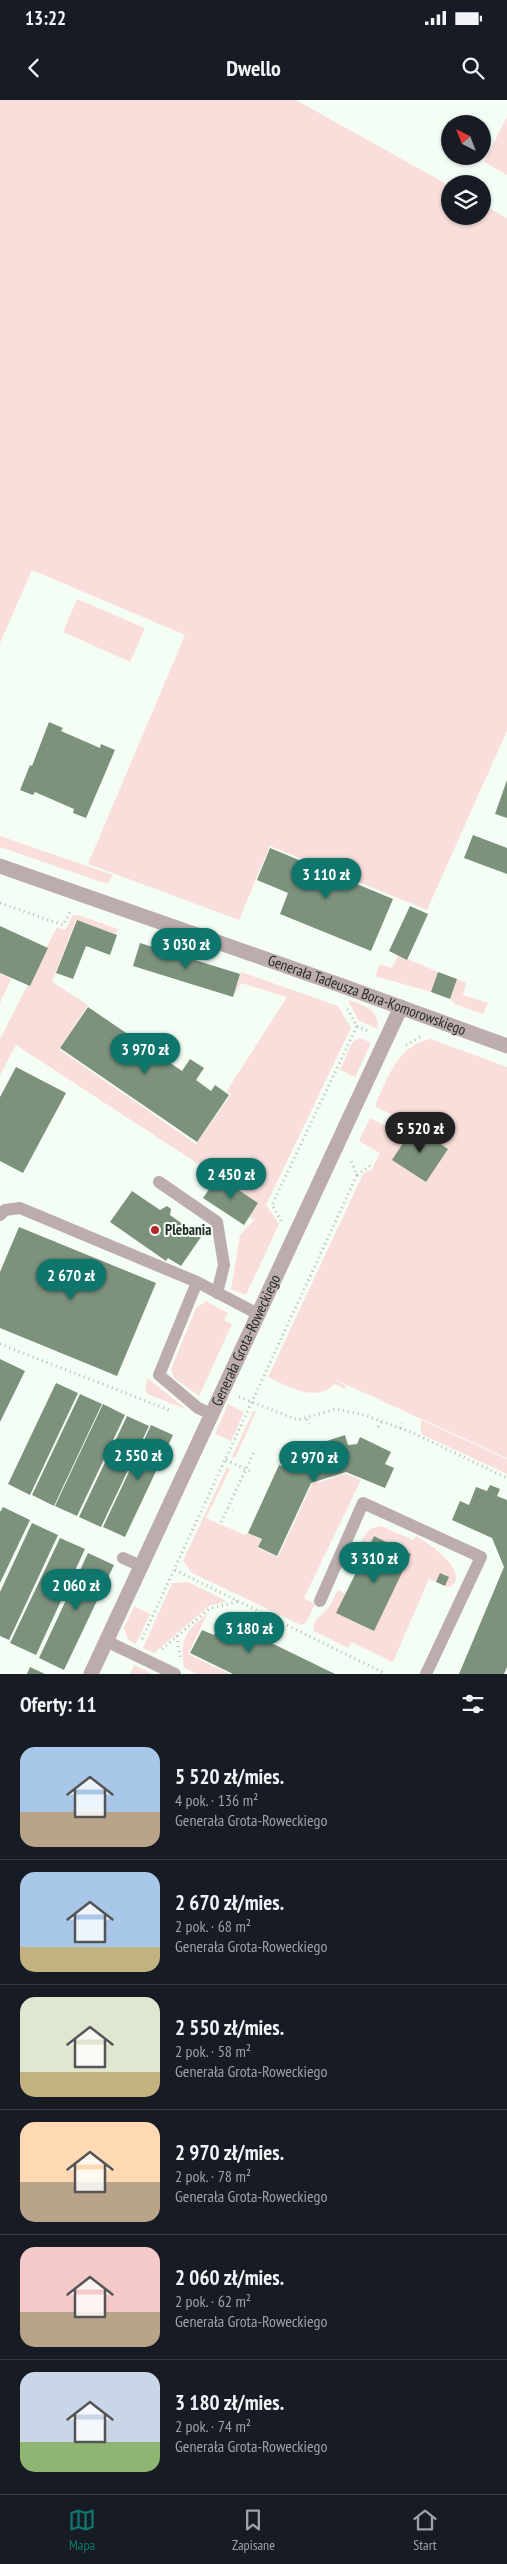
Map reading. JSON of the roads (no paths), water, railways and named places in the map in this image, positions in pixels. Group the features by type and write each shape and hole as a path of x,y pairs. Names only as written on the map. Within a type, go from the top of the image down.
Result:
{"street":[{"name":"Generała Tadeusza Bora-Komorowskiego","path":"0,866 507,1046"},
{"name":"Generała Grota-Roweckiego","path":"91,1674 401,1007"}],"lane":[{"path":"159,1182 218,1222 224,1265 217,1293"},
{"path":"0,1215 5,1210 20,1208 197,1282 258,1314"},
{"path":"197,1282 159,1374 198,1408 212,1414"},
{"path":"320,1601 363,1503 481,1557 426,1674"},
{"path":"122,1558 141,1566"},
{"path":"106,1641 175,1674"}],"place":[{"name":"Plebania","path":"155,1230"}]}
